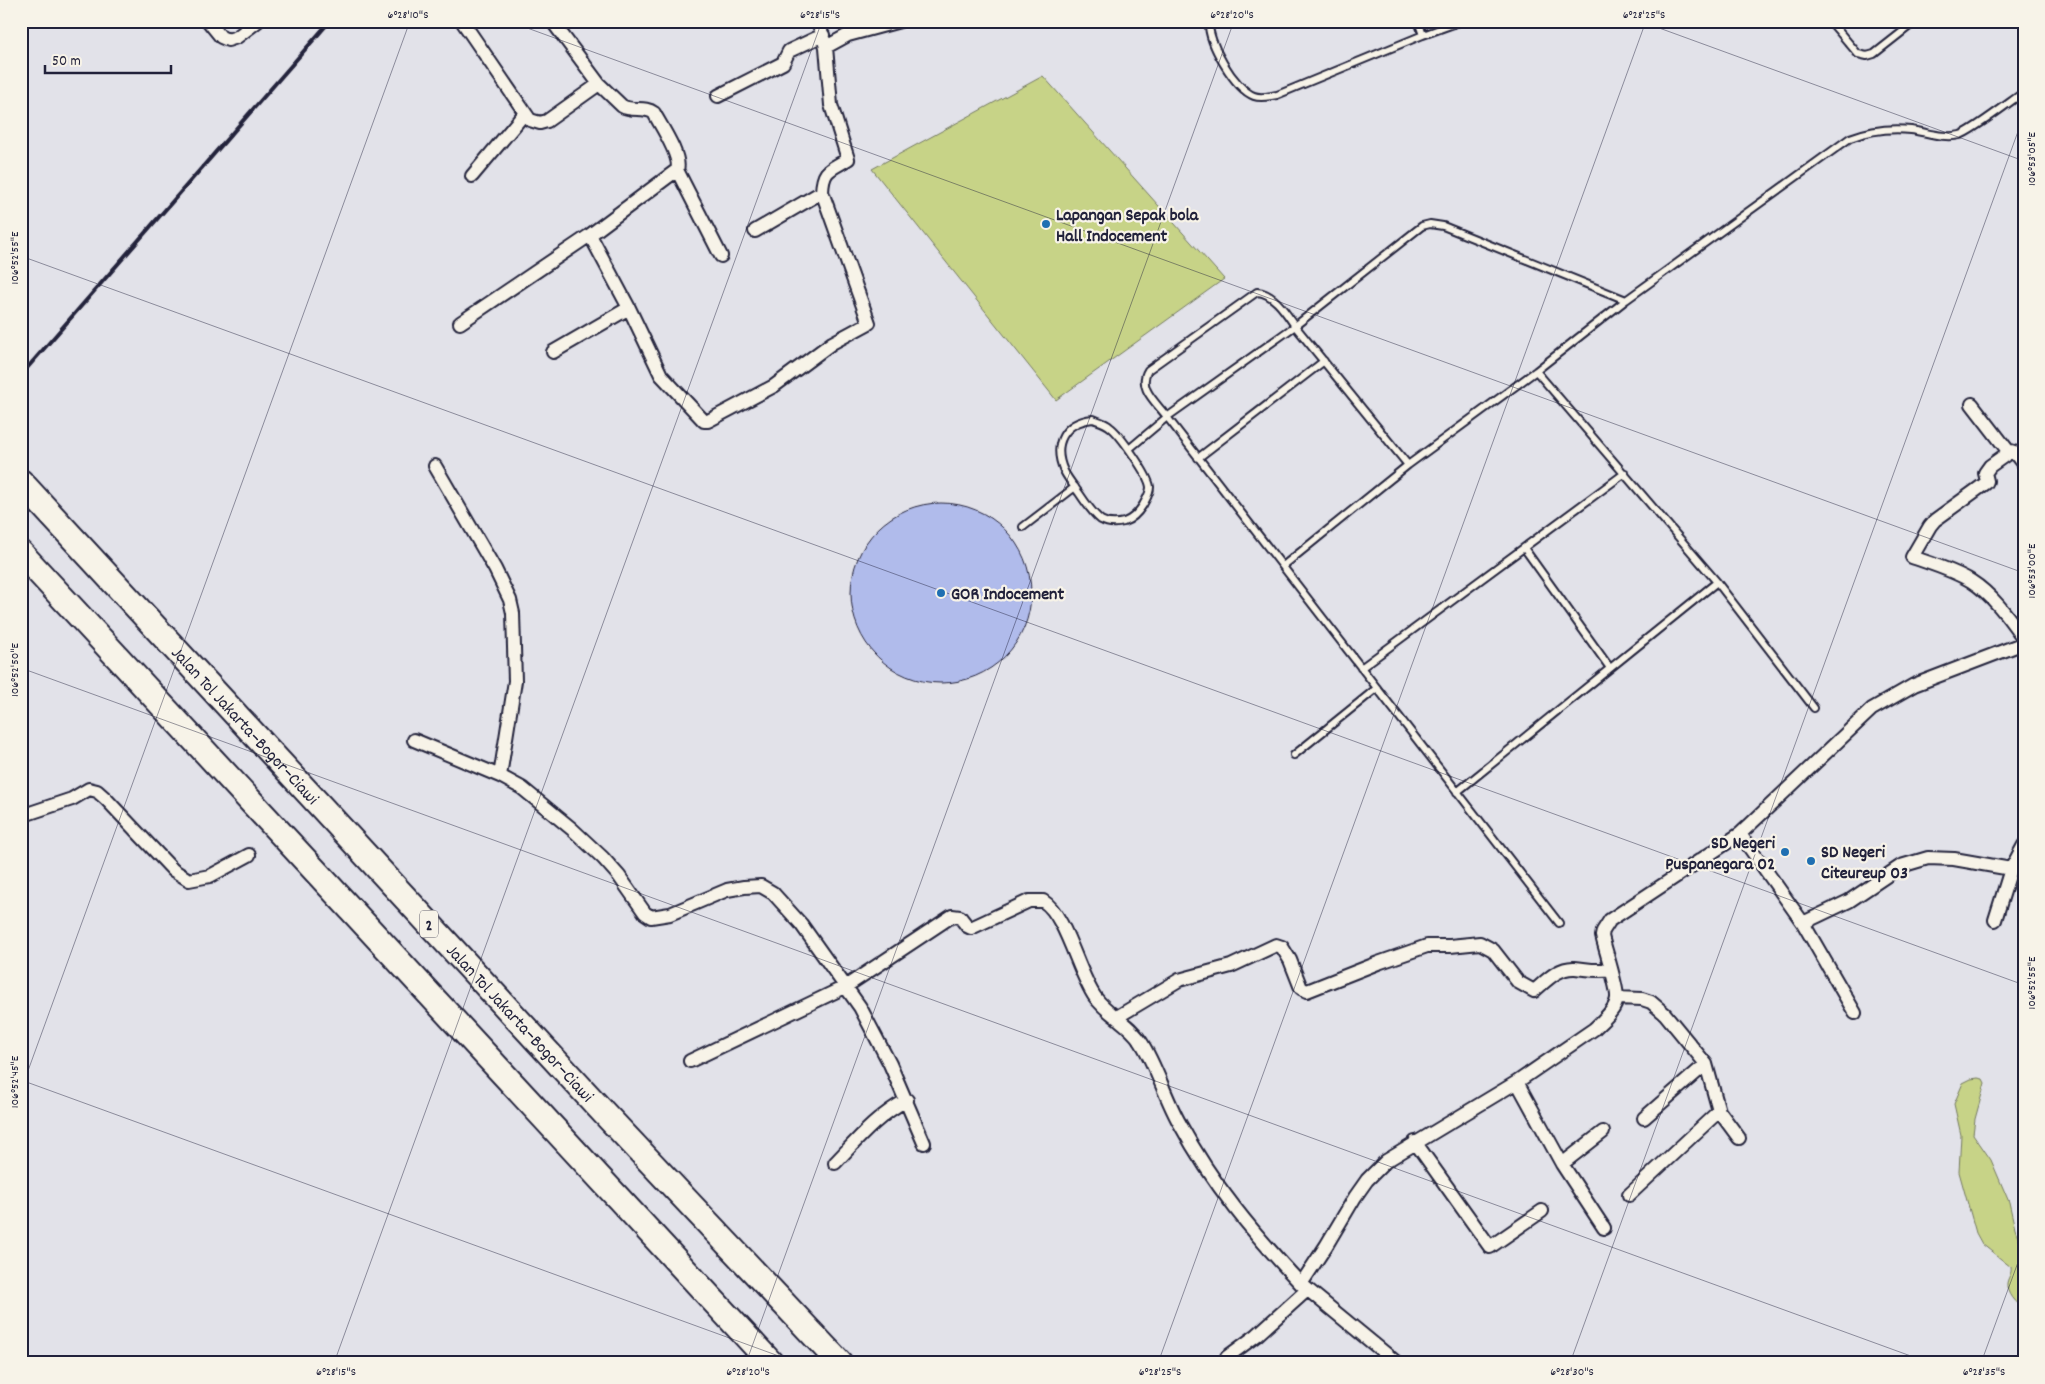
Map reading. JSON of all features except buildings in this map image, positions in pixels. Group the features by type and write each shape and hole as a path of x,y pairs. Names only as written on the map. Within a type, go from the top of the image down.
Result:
{"highway":[{"name":"Jalan Tol Jakarta–Bogor–Ciawi","path":"21,482 591,1099 840,1363"},
{"path":"21,553 771,1363"}],"street":[{"path":"208,21 222,37 228,40 237,37 258,21"},
{"path":"462,21 530,120 540,123 547,121 599,84"},
{"path":"552,21 599,84 625,108 650,110 654,113 676,153 677,170 721,256"},
{"path":"590,235 629,308 661,375 702,420 708,421 774,386 832,343 869,322 822,192 822,178 825,173 848,159 831,105 825,41 818,21"},
{"path":"718,96 783,63 789,51 900,21"},
{"path":"472,176 525,113"},
{"path":"460,323 590,235 677,170"},
{"path":"755,231 822,192"},
{"path":"553,352 629,308"},
{"path":"1972,404 2009,452"},
{"path":"2024,465 2011,450 1986,470 1986,483 1945,512 1930,526 1912,557 1952,572 1977,586 2004,612 2024,639"},
{"path":"435,466 495,569 508,595 513,613 515,681 500,776"},
{"path":"1227,1357 1257,1335 1304,1287 1354,1196 1386,1161 1414,1142 1517,1082 1594,1029 1612,1010 1617,998 1602,936 1610,920 1740,834 1872,710 1914,685 2024,643"},
{"path":"414,740 500,776 522,788 572,829 614,870 645,914 651,917 670,914 727,890 761,886 774,893 802,924 860,1007 907,1100 924,1143"},
{"path":"21,816 72,799 88,789 97,791 106,799 173,870 189,880 210,876 249,855"},
{"path":"1740,834 1803,923 1855,1013"},
{"path":"1995,920 2011,868 2024,845"},
{"path":"1803,923 1849,901 1901,866 1928,858 1954,859 2011,868"},
{"path":"690,1061 845,987 952,916 960,917 971,928 1029,901 1040,900 1046,903 1056,916 1066,934 1082,976 1096,998 1134,1032 1142,1043 1179,1124 1222,1192 1259,1239 1304,1287 1397,1363"},
{"path":"1117,1017 1179,980 1231,966 1276,946 1282,947 1290,960 1301,988 1307,991 1427,946 1480,943 1493,950 1518,982 1534,991 1554,973 1567,969 1610,969"},
{"path":"1617,998 1642,999 1657,1006 1706,1064 1719,1111 1739,1138"},
{"path":"1644,1118 1706,1064"},
{"path":"1517,1082 1562,1164 1604,1228"},
{"path":"835,1163 879,1118 890,1109 907,1100"},
{"path":"1629,1195 1719,1111"},
{"path":"1562,1164 1603,1132"},
{"path":"1414,1142 1490,1247 1542,1211"}],"lane":[{"path":"1209,21 1208,29 1215,48 1243,90 1262,98 1277,95 1462,21"},
{"path":"1418,21 1423,35"},
{"path":"1830,21 1858,54 1866,56 1874,54 1916,21"},
{"path":"1283,566 1408,466 1626,300 1850,138 1862,133 1888,130 1909,130 1942,136 1962,135 2024,92"},
{"path":"1129,449 1167,417 1295,326 1422,226 1430,224 1443,226 1626,300"},
{"path":"1408,466 1295,326 1270,296 1263,292 1257,292 1164,358 1148,370 1144,377 1144,386 1198,458 1559,923"},
{"path":"1198,458 1324,361"},
{"path":"1536,370 1717,582 1814,708"},
{"path":"1093,419 1110,427 1129,449 1148,481 1150,489 1139,512 1119,523 1110,524 1101,520 1064,471 1059,455 1060,444 1064,433 1072,425 1082,420 1093,419"},
{"path":"1361,668 1625,473"},
{"path":"1023,527 1075,487"},
{"path":"1524,548 1610,668"},
{"path":"1458,792 1717,582"},
{"path":"1294,755 1377,688"}],"green space":[{"name":"Lapangan Sepak bola Hall Indocement","path":"1043,76 1224,279 1056,400 872,169"},
{"path":"1978,1078 1983,1079 1985,1083 1973,1134 1991,1160 2009,1202 2015,1229 2024,1253 2024,1308 2014,1301 2008,1291 2007,1283 2011,1267 1982,1244 1976,1233 1959,1172 1961,1135 1954,1104 1963,1083"}],"railway":[{"path":"21,375 330,21"}],"place":[{"name":"Lapangan Sepak bola Hall Indocement","path":"1046,224"},
{"name":"GOR Indocement","path":"941,593"},
{"name":"SD Negeri Puspanegara 02","path":"1785,852"},
{"name":"SD Negeri Citeureup 03","path":"1811,861"}]}
